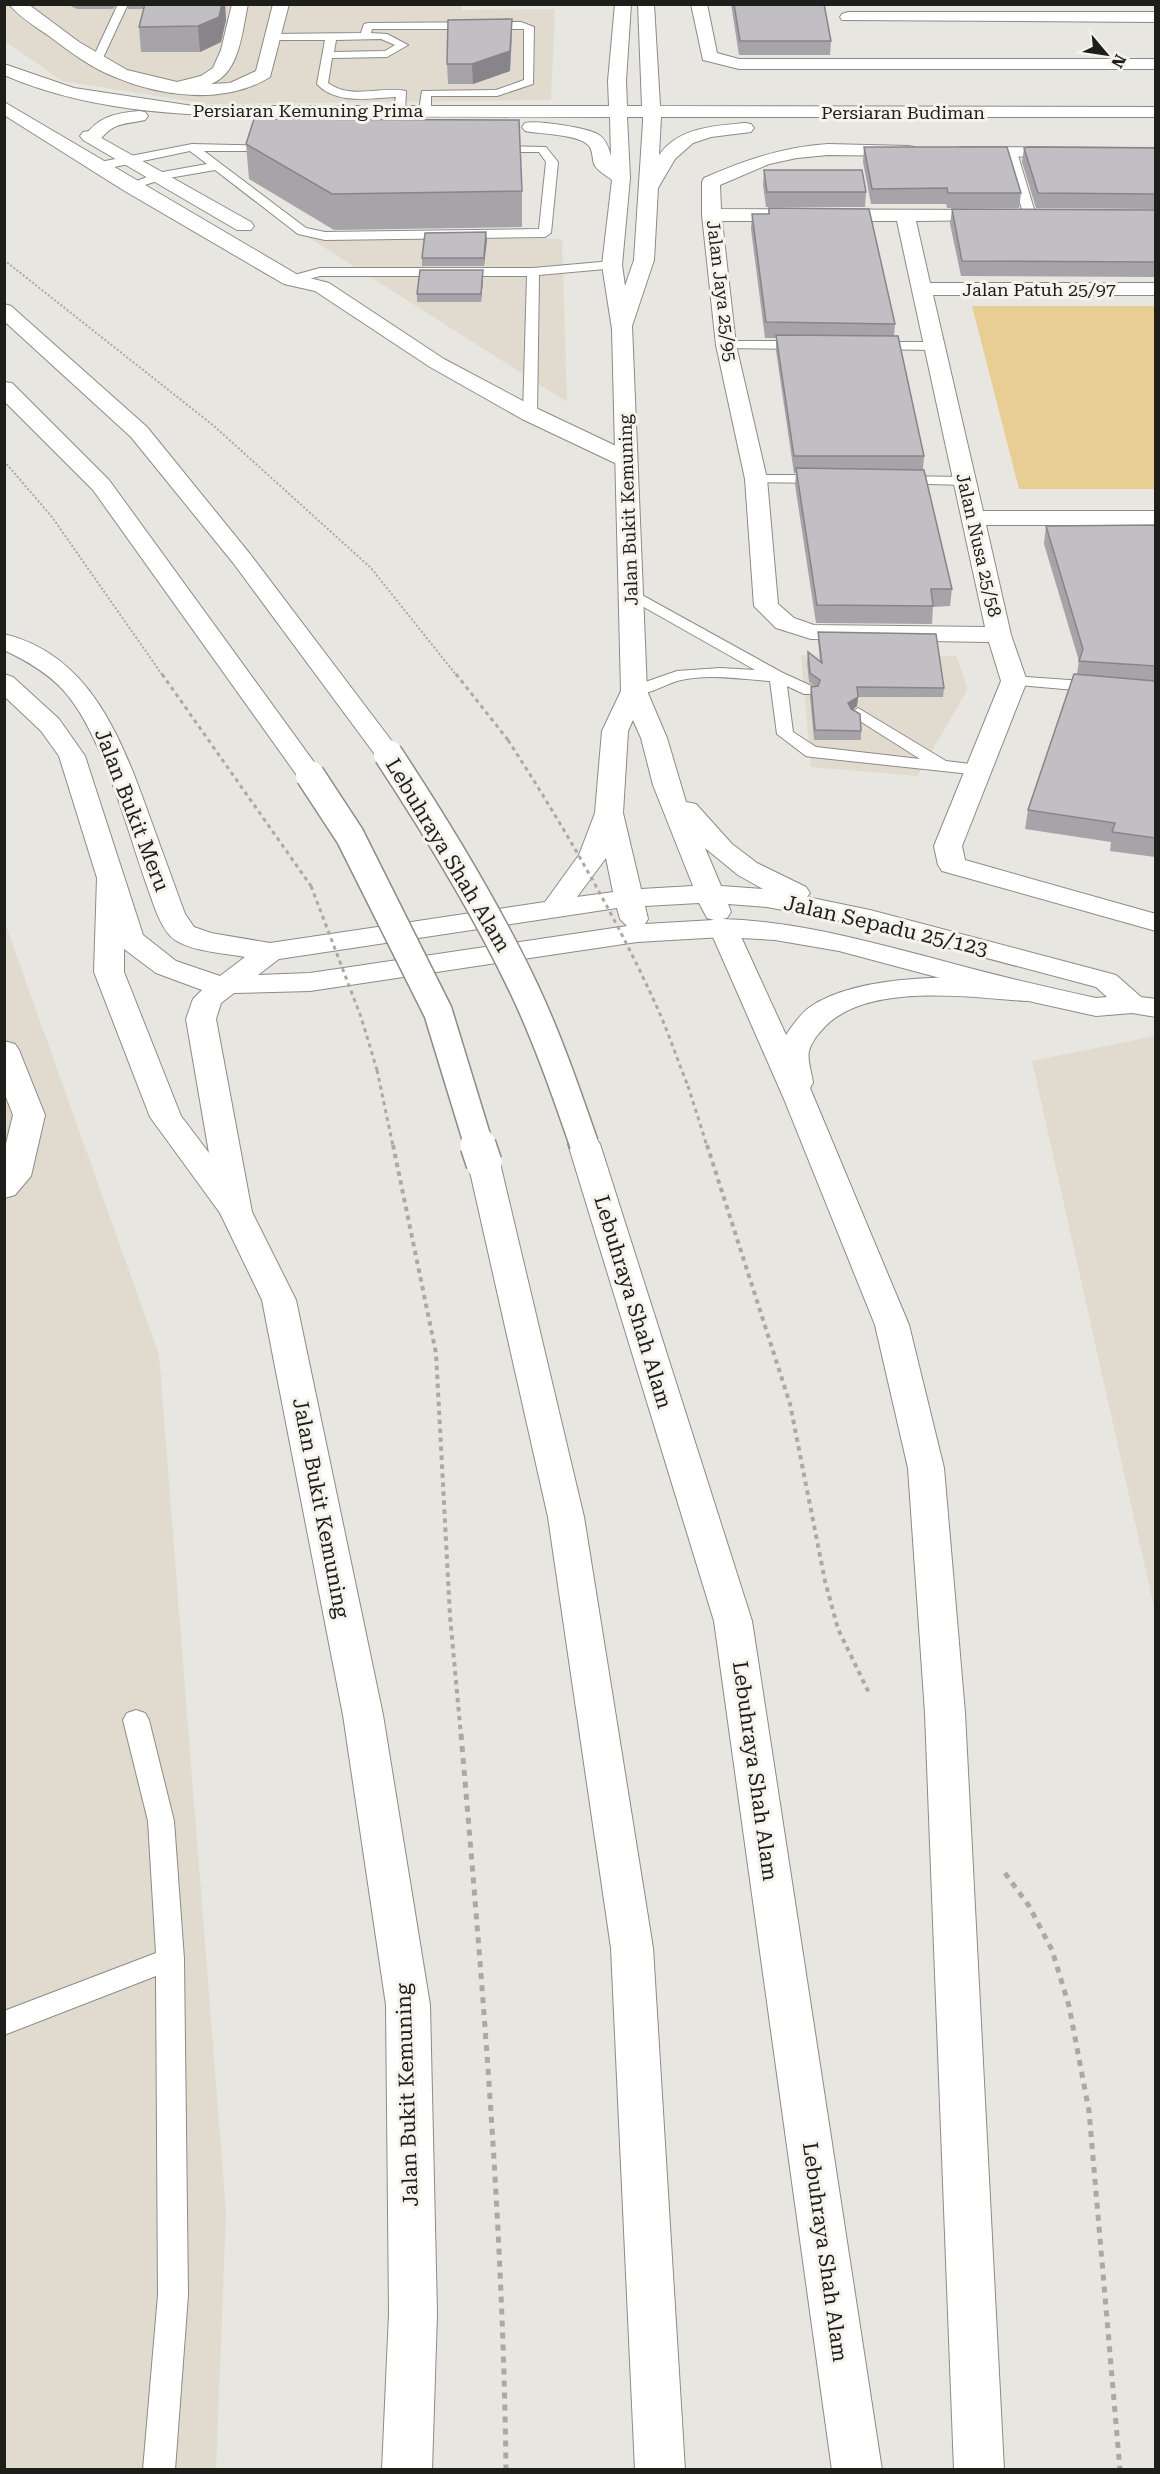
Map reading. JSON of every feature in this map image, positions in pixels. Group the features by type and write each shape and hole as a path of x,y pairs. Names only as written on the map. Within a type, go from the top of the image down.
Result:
{"main road":[{"path":"164,85 204,80 219,73 226,58 240,4"},
{"path":"4,7 18,5 51,31 123,74 164,85 208,89 241,85 264,73 281,4"},
{"name":"Jalan Bukit Kemuning","path":"623,4 617,81 621,178 612,265 622,329 634,691 654,738 666,785 717,911 800,1099"},
{"name":"Jalan Bukit Kemuning","path":"622,329 644,260 651,117 646,4"},
{"path":"699,4 709,56 739,64 1155,64"},
{"path":"861,63 847,11 1155,17"},
{"path":"226,58 254,62 267,57"},
{"name":"Persiaran Kemuning Prima","path":"4,69 46,85 117,100 192,111 425,111 498,118"},
{"path":"498,118 576,104 603,96 617,81"},
{"path":"649,82 682,99 755,111"},
{"path":"5,92 26,99"},
{"path":"5,92 99,166 130,186 291,280 321,280"},
{"name":"Persiaran Kemuning Prima","path":"5,92 139,116 190,122 244,124 651,117"},
{"name":"Persiaran Budiman","path":"651,117 755,111 1155,112"},
{"path":"1155,112 1141,117 1146,123 1155,125"},
{"path":"93,137 108,121 139,116"},
{"name":"Persiaran Budiman","path":"651,117 786,124 1155,125"},
{"path":"498,118 593,139 600,148 604,165 621,178"},
{"path":"648,189 663,160 686,139 707,132 786,124"},
{"path":"74,126 260,236"},
{"name":"Jalan Jaya 25/95","path":"999,635 811,632 785,623 766,606 756,478 726,345 712,214 711,182 760,161 781,155 813,151 1155,153"},
{"path":"712,214 1053,216"},
{"name":"Jalan Nusa 25/58","path":"905,216 999,635 1014,681"},
{"path":"300,260 321,280 437,363 530,414 625,459"},
{"name":"Jalan Patuh 25/97","path":"922,289 1155,289"},
{"name":"Lebuhraya Shah Alam","path":"4,310 140,432 242,559 388,754 435,825 516,970 554,1060 584,1144 733,1621 857,2469"},
{"path":"4,388 101,485 310,775 351,836 438,1012 484,1163 566,1517 632,1948 660,2469"},
{"path":"973,518 1155,518"},
{"name":"Jalan Bukit Meru","path":"4,641 50,663 88,704 105,734 171,914 184,933 205,941 270,952"},
{"path":"1014,681 948,846 952,865 1155,923"},
{"name":"Jalan Bukit Meru","path":"4,682 50,725 72,756 111,878 109,972 166,1117 236,1212"},
{"name":"Jalan Bukit Kemuning","path":"634,691 615,731 609,813 637,933"},
{"path":"666,785 718,847 738,864 774,884 860,916"},
{"path":"554,909 592,856 609,813"},
{"name":"Jalan Sepadu 25/123","path":"111,878 129,937 139,948 166,967 203,981 223,985 310,982 637,933 767,898 860,916 1106,981 1144,1006"},
{"name":"Jalan Bukit Kemuning","path":"407,2469 413,2314 408,2005 363,1715 279,1300 236,1212 201,1019 208,999 223,985 270,952 629,898"},
{"name":"Jalan Sepadu 25/123","path":"629,898 717,911 775,931 841,943 1025,992 1096,1006 1144,1006"},
{"path":"979,2469 945,1713 926,1468 892,1325 800,1099 794,1050 807,1024 836,1003 875,991 935,987 1025,992"},
{"path":"4,1050 30,1115 15,1176 4,1188"}],"lane":[{"path":"97,60 123,4"},
{"path":"331,37 322,84 328,90 345,94 497,93 529,82 529,27 521,25 368,26 365,36"},
{"path":"272,37 383,36 403,45 387,54 327,55"},
{"path":"399,111 402,93"},
{"path":"425,111 426,93"},
{"path":"99,166 192,147 285,148"},
{"path":"192,147 302,231 325,236 545,233 552,162 542,149 484,149"},
{"path":"1011,152 1030,216"},
{"path":"130,186 161,176 218,166"},
{"path":"321,280 533,272 612,265"},
{"path":"530,414 533,272"},
{"path":"726,345 819,345"},
{"path":"854,346 934,346"},
{"path":"756,478 837,479"},
{"path":"884,480 965,481"},
{"path":"631,594 777,676 810,691"},
{"path":"634,691 677,676 720,673 777,676"},
{"path":"777,676 785,734 812,752 980,770"},
{"path":"1014,681 1108,688"},
{"path":"858,713 944,766"},
{"path":"136,1720 161,1821 170,1959 173,2295 159,2469"},
{"path":"4,2023 170,1959"}],"path":[{"path":"4,260 214,426 370,568 508,740 554,810 653,998 688,1086 790,1404 825,1581 838,1629 870,1695"},
{"path":"4,461 52,517 311,886 361,1017 377,1070 436,1353 450,1616 483,1985 505,2392 506,2469"},
{"path":"1005,1873 1029,1906 1052,1950 1071,2018 1089,2111 1120,2469"}],"shaded area":[{"path":"462,4 462,10 555,9 551,100 207,104 62,81 5,41 5,5"},
{"path":"306,236 562,239 567,402"},
{"path":"972,306 1155,306 1155,489 1019,489"},
{"path":"801,655 956,656 968,689 917,776 811,767"},
{"path":"4,920 159,1355 226,2212 216,2469 5,2469"},
{"path":"1156,1036 1155,1612 1032,1061"}],"building":[{"path":"145,4 222,4 219,17 198,26 139,27"},
{"path":"734,4 824,4 831,41 740,41"},
{"path":"512,19 510,51 472,64 447,64 448,20"},
{"path":"254,119 519,120 522,191 332,194 246,144"},
{"path":"864,147 1007,147 1021,193 948,193 947,188 872,189"},
{"path":"1024,148 1155,148 1155,194 1038,193"},
{"path":"764,170 862,170 866,192 767,192"},
{"path":"769,208 869,209 895,324 766,322 752,214 769,214"},
{"path":"952,209 1155,210 1155,262 962,261"},
{"path":"486,232 484,258 422,258 425,233"},
{"path":"420,270 483,270 481,294 417,294"},
{"path":"776,335 898,336 924,456 794,456"},
{"path":"796,468 924,470 952,589 931,589 933,606 817,605"},
{"path":"1155,525 1155,666 1079,661 1083,649 1046,526"},
{"path":"818,632 936,634 944,688 857,687 858,697 848,703 851,709 860,714 861,731 815,730 811,687 818,686 820,680 810,673 808,652 822,663"},
{"path":"1074,674 1155,681 1155,838 1112,832 1115,823 1028,810"}]}
